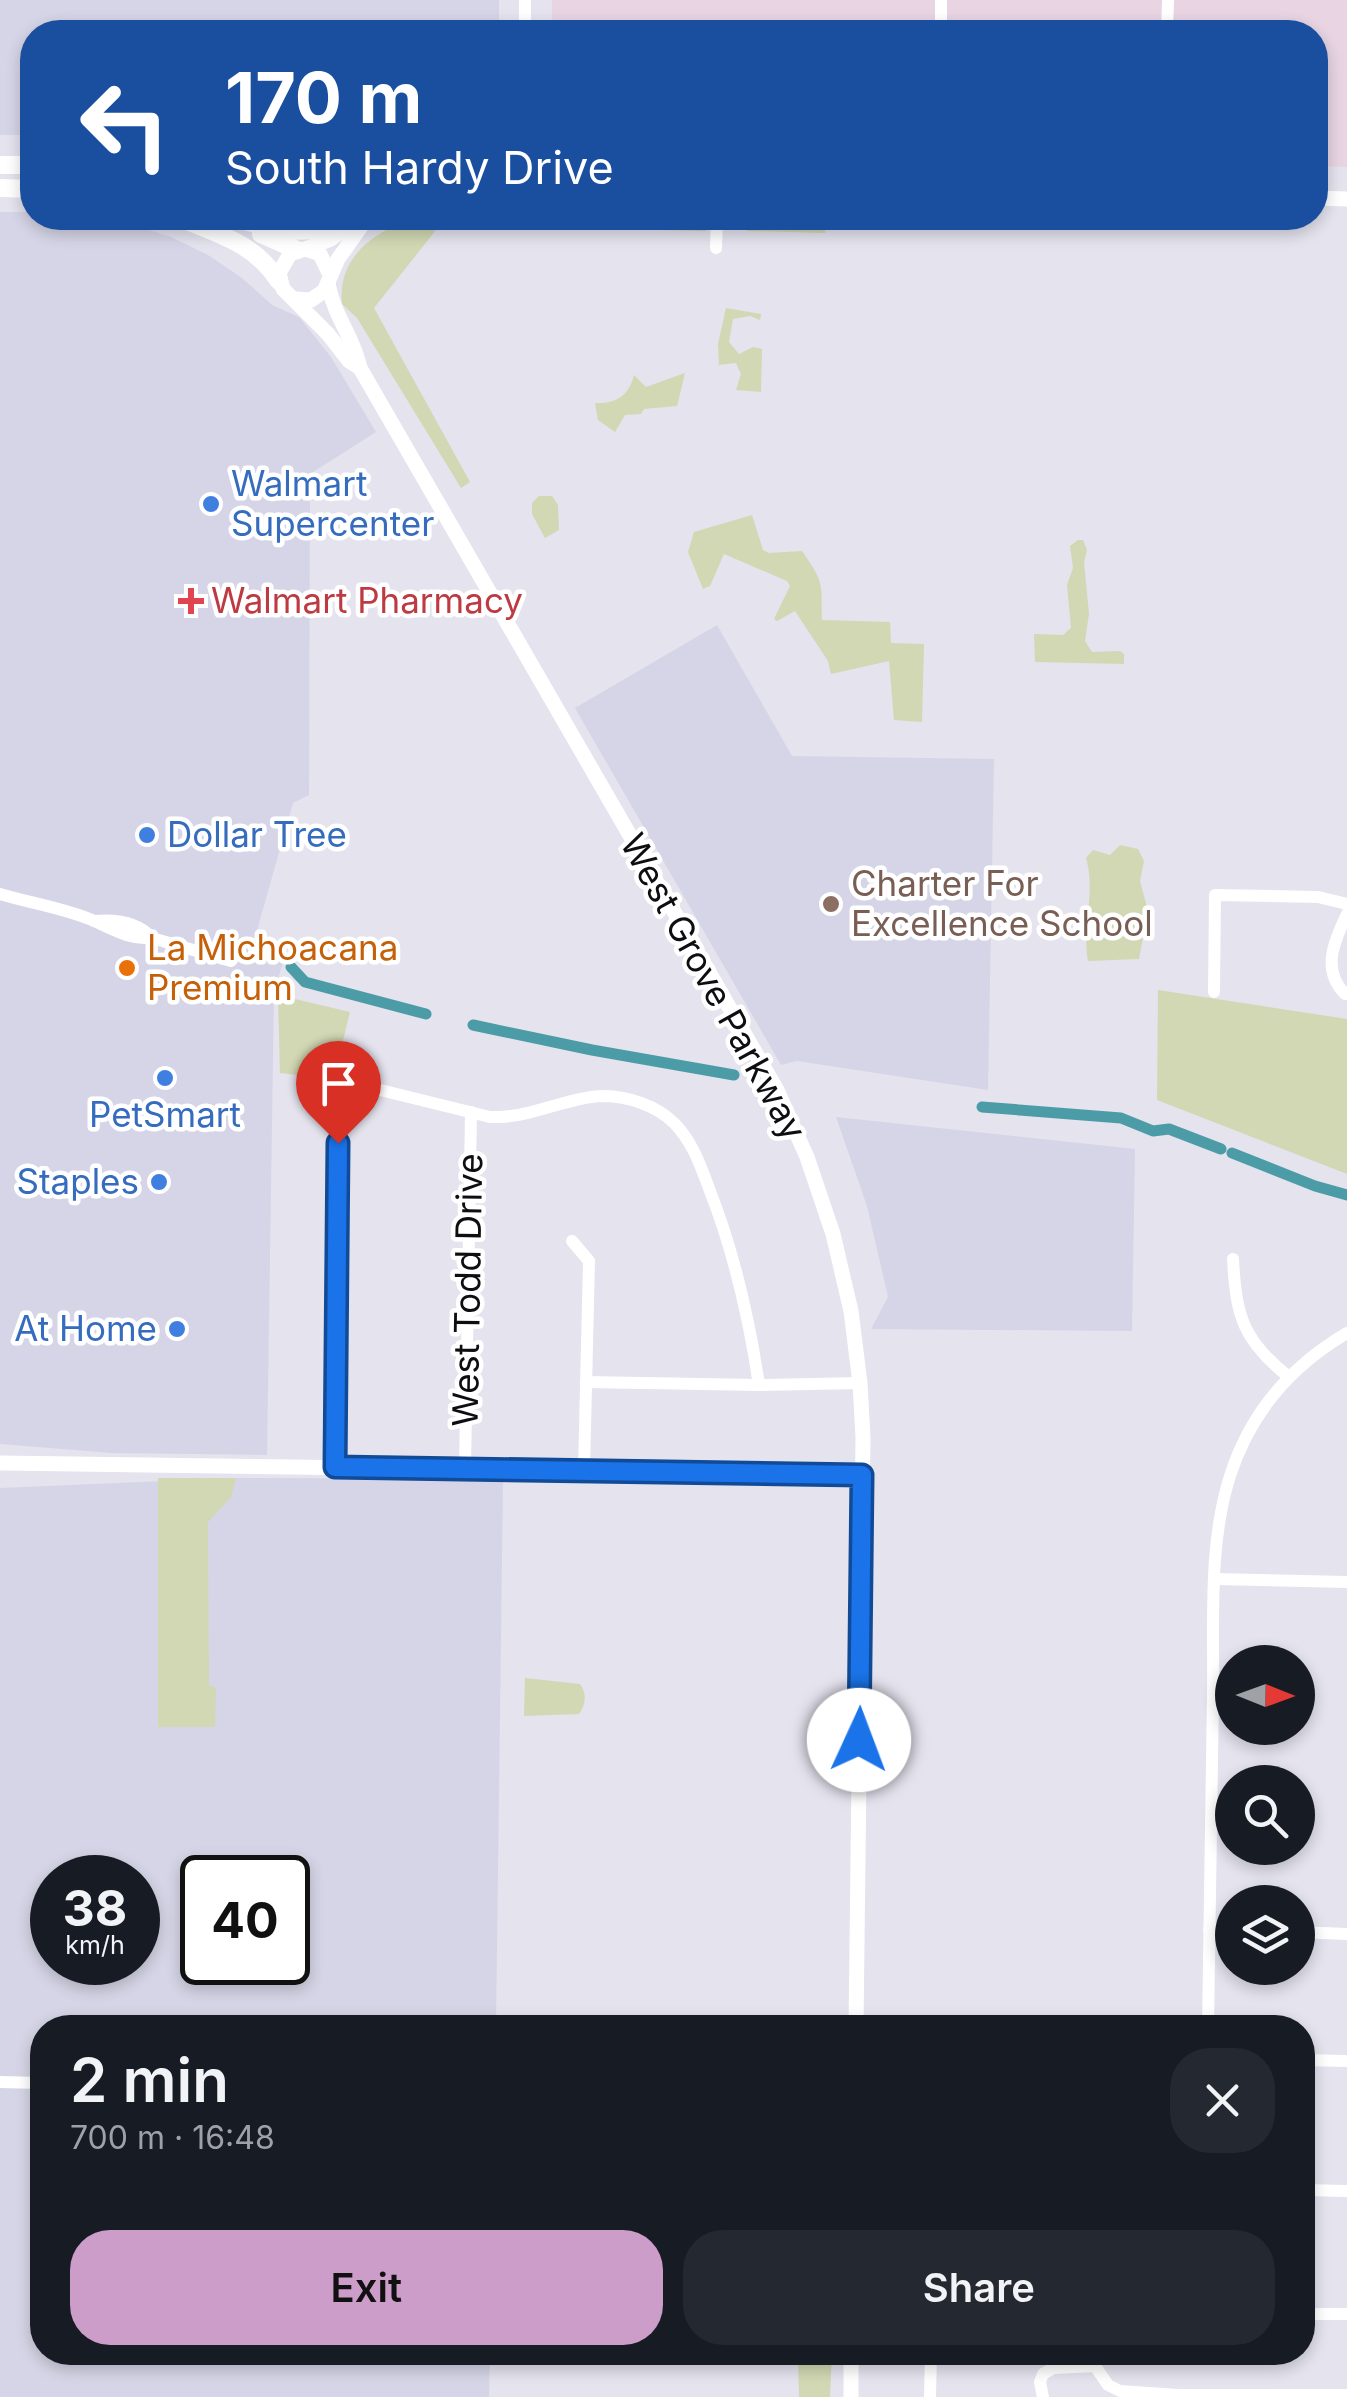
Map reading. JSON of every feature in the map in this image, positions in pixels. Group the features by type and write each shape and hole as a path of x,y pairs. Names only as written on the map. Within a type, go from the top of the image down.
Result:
{"main road":[{"path":"208,230 248,247 266,260 280,280"},
{"path":"257,230 301,250"}],"street":[{"path":"343,230 284,259 282,289 296,299 318,297 359,230"},
{"path":"716,248 717,230"},
{"path":"301,250 320,254 329,267 329,280"},
{"name":"West Grove Parkway","path":"329,280 334,310 358,354 360,368 773,1083 807,1158 833,1234 851,1311 860,1383 856,2015"},
{"name":"West Grove Parkway","path":"296,299 349,361 360,368"},
{"path":"0,894 94,921 139,939 152,938 231,961"},
{"path":"1214,992 1216,895 1318,897 1347,904"},
{"path":"1345,994 1334,983 1331,960 1334,940 1347,914"},
{"path":"335,1467 338,1104 344,1086 364,1086 511,1118 602,1096 631,1099 674,1123 694,1149 728,1236 746,1302 759,1386"},
{"name":"West Todd Drive","path":"465,1469 472,1112"},
{"path":"572,1241 589,1262 584,1470"},
{"path":"1233,1259 1238,1315 1263,1356 1289,1377"},
{"path":"1208,2015 1218,1532 1230,1475 1265,1403 1319,1349 1347,1333"},
{"path":"586,1382 759,1386 860,1383"},
{"path":"0,1463 862,1475"},
{"path":"1215,1579 1347,1582"},
{"path":"1209,1929 1215,1929"},
{"path":"1315,1933 1347,1934"},
{"path":"1315,2060 1347,2061"},
{"path":"0,2082 30,2083"},
{"path":"1315,2190 1347,2191"},
{"path":"1315,2314 1347,2314"},
{"path":"851,2365 851,2397"},
{"path":"930,2397 931,2365"},
{"path":"1044,2397 1040,2382 1043,2374 1068,2365"},
{"path":"1100,2365 1114,2389 1178,2396 1347,2395"}],"shaded area":[{"path":"0,0 499,0 499,20 20,20 20,135 0,135"},
{"path":"552,0 1347,0 1347,167 1328,166 1328,20 552,20"},
{"path":"0,212 20,212 20,230 149,230 208,255 272,305 299,317 331,357 376,432 310,474 309,795 293,803 256,934 289,944 274,991 267,1455 112,1453 0,1444"},
{"path":"717,625 792,756 994,759 988,1090 797,1061 781,1065 575,708"},
{"path":"836,1117 1135,1149 1132,1331 871,1329 888,1297 867,1206"},
{"path":"236,1478 503,1479 496,2015 30,2015 30,2365 490,2365 489,2397 0,2397 0,1488"}],"green space":[{"path":"386,230 436,230 374,308 470,482 461,488 357,318 342,304 342,287 352,259"},
{"path":"746,230 825,230 825,233"},
{"path":"726,308 761,314 760,320 750,316 733,319 729,342 739,354 753,347 762,349 761,392 736,390 741,374 736,363 719,365 718,344"},
{"path":"685,373 677,406 625,415 615,432 598,420 595,403 620,397 634,375 646,387"},
{"path":"539,496 552,496 558,505 559,530 545,538 532,514 532,503"},
{"path":"752,515 763,550 802,551 820,584 822,620 890,622 891,643 924,644 922,722 894,720 889,661 831,674 828,661 795,611 774,619 790,586 787,581 724,554 710,586 703,589 688,552 694,532"},
{"path":"1083,540 1087,550 1084,562 1089,614 1085,641 1092,652 1120,651 1124,664 1035,662 1034,634 1063,635 1071,628 1067,585 1073,568 1070,546"},
{"path":"1120,845 1138,849 1144,861 1140,881 1148,911 1139,959 1088,961 1090,884 1086,858 1093,850 1110,855"},
{"path":"1158,990 1347,1019 1347,1174 1157,1100"},
{"path":"278,995 350,1012 338,1061 326,1078 280,1073"},
{"path":"158,1478 236,1478 231,1497 208,1522 209,1685 216,1688 215,1727 158,1727"},
{"path":"525,1678 580,1684 585,1695 579,1714 524,1716"},
{"path":"798,2365 831,2365 830,2397 799,2397"}],"waterway":[{"path":"291,967 305,982 426,1014"},
{"path":"473,1025 734,1075"},
{"path":"982,1107 1121,1118 1153,1131 1169,1129 1221,1149"},
{"path":"1232,1153 1347,1195"}],"place":[{"name":"Walmart Supercenter","path":"211,504"},
{"name":"Walmart Pharmacy","path":"191,601"},
{"name":"Dollar Tree","path":"147,835"},
{"name":"Charter For Excellence School","path":"831,904"},
{"name":"La Michoacana Premium","path":"127,968"},
{"name":"PetSmart","path":"165,1078"},
{"name":"Staples","path":"159,1182"},
{"name":"At Home","path":"177,1329"}],"route":[{"path":"338,1143 335,1467 862,1475 859,1740"}]}
